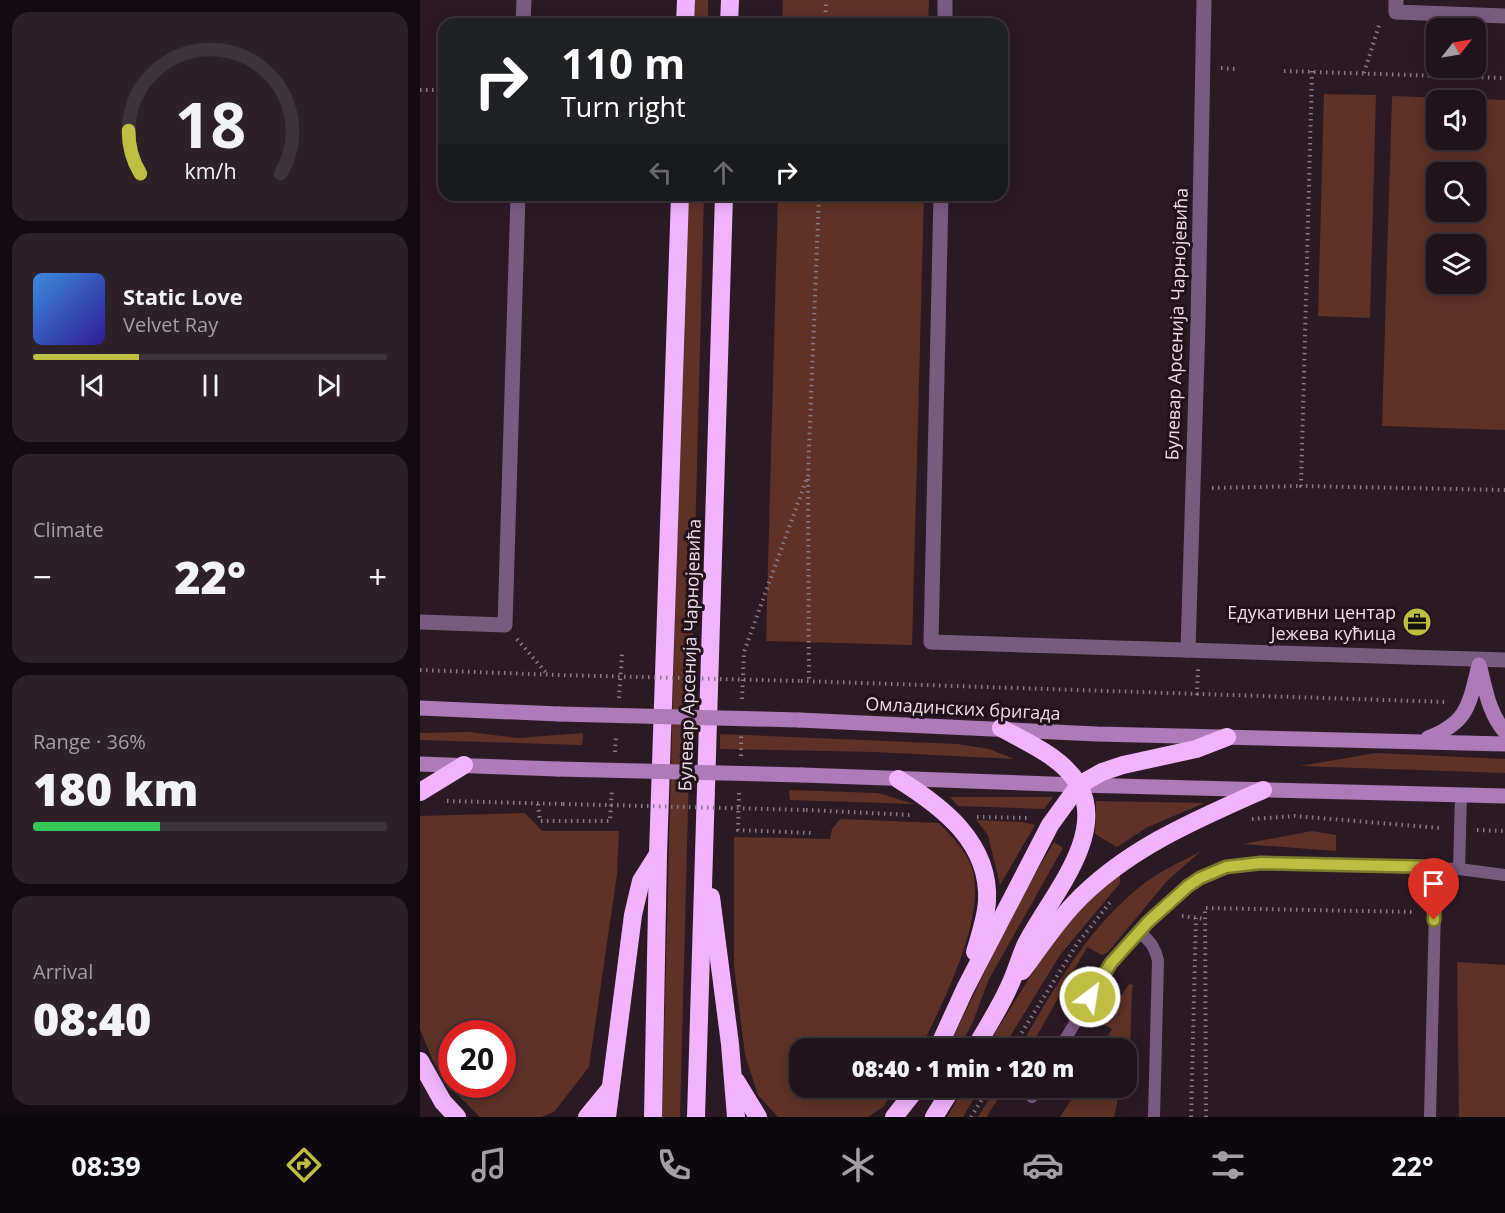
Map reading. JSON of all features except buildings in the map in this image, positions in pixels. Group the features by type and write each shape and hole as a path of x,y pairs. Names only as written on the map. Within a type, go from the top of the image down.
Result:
{"highway":[{"path":"685,18 686,0"},
{"path":"729,18 730,0"},
{"name":"Булевар Арсенија Чарнојевића","path":"653,1117 658,854 680,201"},
{"name":"Булевар Арсенија Чарнојевића","path":"696,1117 724,201"},
{"path":"981,1038 1008,989 1026,946 1067,876 1082,842 1085,817 1079,786 1067,770 1054,759 1001,728"},
{"path":"943,1038 965,989 1050,825 1079,786 1102,772 1123,765 1196,749 1214,744 1227,737"},
{"path":"420,792 464,765"},
{"path":"898,779 924,795 950,817 966,835 980,857 987,902 965,989"},
{"path":"1008,989 1072,906 1122,861 1157,841 1263,790"},
{"path":"607,1117 633,915 641,880 658,854"},
{"path":"705,856 718,939 736,1117"},
{"path":"420,1061 438,1094 457,1117"},
{"path":"732,1071 742,1093 758,1117"},
{"path":"586,1117 610,1089"},
{"path":"894,1117 909,1098"},
{"path":"934,1117 946,1098"}],"main road":[{"path":"1422,740 1452,726 1462,717 1469,703 1479,662"},
{"path":"1479,662 1489,704 1505,732"},
{"name":"Омладинских бригада","path":"420,708 799,720 1097,734 1422,740 1505,744"},
{"path":"420,764 1079,786 1505,796"}],"street":[{"path":"523,18 524,0"},
{"path":"945,0 945,18"},
{"name":"Булевар Арсенија Чарнојевића","path":"1188,650 1198,334 1204,0"},
{"path":"1396,6 1505,16"},
{"path":"420,622 505,625 518,201"},
{"path":"941,201 931,642 1479,662 1505,660"}],"lane":[{"path":"1459,868 1461,795"},
{"path":"1066,1038 1111,963 1138,931 1188,886 1226,867 1261,863 1436,867 1505,875"},
{"path":"1430,1117 1436,867"},
{"path":"1138,931 1150,941 1156,950 1158,961 1154,1117"}],"path":[{"path":"825,18 826,0"},
{"path":"1364,73 1380,21"},
{"path":"1284,71 1505,78"},
{"path":"1301,486 1312,71"},
{"path":"420,90 438,90"},
{"path":"808,682 808,476 819,201"},
{"path":"742,700 744,652 808,476"},
{"path":"1204,488 1301,486 1505,489"},
{"path":"505,625 547,674"},
{"path":"619,702 622,654"},
{"path":"420,670 1469,703"},
{"path":"614,761 617,726"},
{"path":"740,759 741,735"},
{"path":"740,783 738,830 812,833"},
{"path":"538,804 540,821 610,821 612,785"},
{"path":"444,801 916,815"},
{"path":"965,817 1034,818"},
{"path":"1477,830 1505,831"},
{"path":"1206,1117 1205,908 1416,912"},
{"path":"1191,1117 1196,918"},
{"path":"971,1117 983,1098"}],"shaded area":[{"path":"691,0 708,0 708,18 690,18"},
{"path":"783,0 929,0 928,18 782,18"},
{"path":"1324,94 1376,95 1370,318 1318,316"},
{"path":"1392,96 1426,97 1426,150 1486,150 1486,99 1505,100 1505,430 1382,426"},
{"path":"686,201 704,201 680,1117 662,1117"},
{"path":"778,201 924,201 912,645 766,641"},
{"path":"469,732 518,738 583,733 582,745 420,740 420,733"},
{"path":"720,734 957,744 989,749 1014,759 874,752 720,749"},
{"path":"1376,753 1505,759 1505,773 1300,766"},
{"path":"789,790 878,793 914,804 790,800"},
{"path":"950,797 1053,797 1044,809 958,806"},
{"path":"1096,801 1204,803 1146,828 1117,847 1095,834"},
{"path":"525,813 542,831 619,831 617,874 589,1067 554,1112 541,1117 480,1117 461,1098 516,1098 516,1020 438,1020 438,1069 420,1029 420,816"},
{"path":"840,819 939,823 959,846 971,865 975,892 973,914 950,986 926,1038 789,1038 789,1098 889,1098 883,1107 868,1117 778,1117 758,1095 745,1055 734,966 734,837 830,839 832,829"},
{"path":"976,820 1022,822 1035,825 1000,885 988,835"},
{"path":"1312,831 1336,835 1336,851 1243,844"},
{"path":"1054,842 1063,848 989,979 964,1038 953,1038 1018,903"},
{"path":"1201,851 1167,881 1108,952 1102,955 1087,947 1036,1038 1025,1038 1074,959 1090,938 1125,899 1166,870"},
{"path":"1120,869 1120,883 1060,955 1009,1038 992,1038 1055,936"},
{"path":"1457,962 1505,965 1505,1117 1459,1117"},
{"path":"1129,984 1133,985 1130,1038 1107,1038 1112,1029 1103,1024"},
{"path":"958,1098 974,1098 963,1117 947,1117"},
{"path":"990,1098 999,1098 988,1117 978,1117"},
{"path":"1072,1098 1117,1098 1114,1117 1060,1117"}],"place":[{"name":"Едукативни центар Јежева кућица","path":"1417,622"}],"route":[{"path":"1090,997 1124,946 1177,894 1200,878 1226,867 1261,863 1436,867 1434,920"}]}
